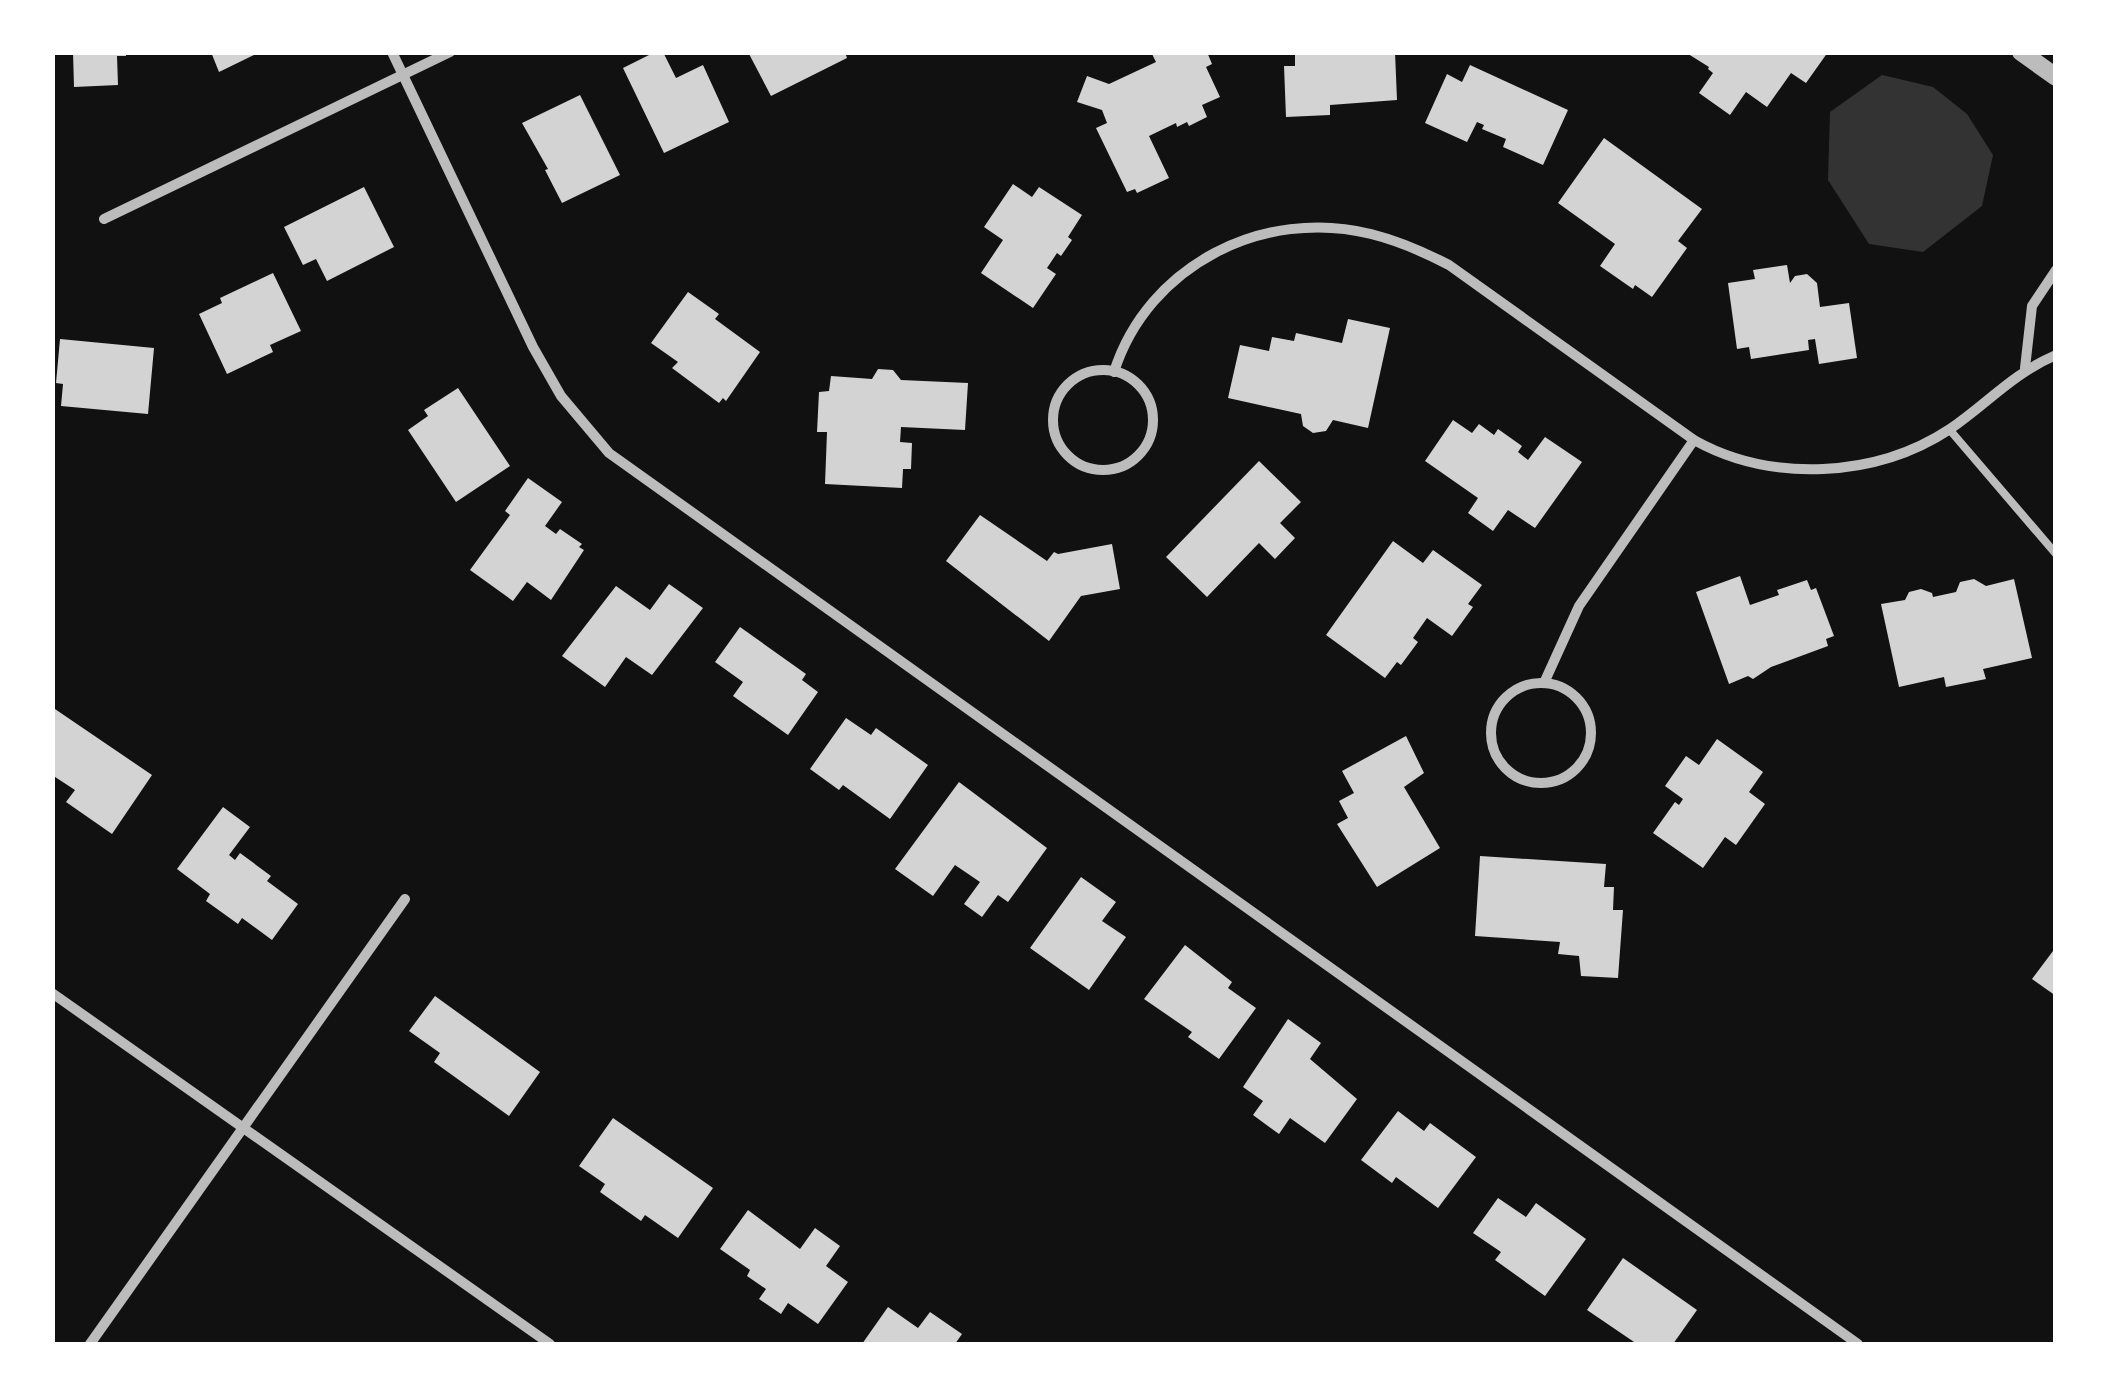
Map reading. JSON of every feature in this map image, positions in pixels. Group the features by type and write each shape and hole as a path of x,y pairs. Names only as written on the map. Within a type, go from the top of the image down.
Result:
{"street":[{"path":"392,52 533,347 561,396 608,453 1858,1344"},
{"path":"104,219 450,52"},
{"path":"2021,52 2056,77"},
{"path":"1114,372 1127,340 1150,305 1200,259 1267,233 1335,229 1370,234 1418,249 1449,265 1694,440 1746,460 1817,469 1886,458 1918,447 1949,429 2025,368 2056,355"},
{"path":"2025,368 2032,306 2056,270"},
{"path":"1094,372 1114,372 1143,391 1152,412 1150,436 1138,456 1119,468 1084,466 1060,446 1054,428 1054,409 1062,391 1077,378 1094,372"},
{"path":"1544,683 1579,606 1694,440"},
{"path":"1544,683 1574,695 1586,712 1591,733 1581,763 1565,777 1545,783 1523,779 1506,767 1494,749 1491,727 1504,698 1523,686 1544,683"},
{"path":"90,1344 404,899"},
{"path":"52,992 550,1344"}],"lane":[{"path":"1949,429 2056,554"}],"shaded area":[{"path":"1882,75 1933,87 1967,114 1993,155 1982,206 1923,252 1869,244 1828,180 1830,112"}],"building":[{"path":"73,52 126,52 126,56 117,56 118,85 74,87"},
{"path":"211,52 260,52 219,72"},
{"path":"663,52 676,78 703,65 729,122 664,153 623,68"},
{"path":"748,52 845,52 847,58 771,96"},
{"path":"1151,52 1207,52 1212,64 1206,67 1220,97 1202,105 1207,117 1189,126 1187,122 1177,127 1176,123 1149,136 1169,178 1137,193 1135,189 1127,192 1096,128 1107,123 1102,110 1077,102 1087,76 1109,84 1156,62"},
{"path":"1295,52 1395,52 1397,100 1330,105 1330,115 1286,117 1284,66 1295,66"},
{"path":"1685,52 1828,52 1806,83 1791,73 1767,107 1746,92 1730,115 1699,93 1713,73"},
{"path":"1470,65 1568,110 1543,165 1503,147 1506,139 1482,129 1484,125 1477,122 1467,142 1425,123 1447,74 1462,82"},
{"path":"580,95 620,175 562,203 522,123"},
{"path":"1604,138 1702,209 1678,241 1687,248 1652,297 1600,266 1615,244 1558,203"},
{"path":"1013,184 1032,197 1039,187 1082,215 1068,237 1072,240 1047,268 1056,274 1033,308 981,273 1003,240 984,227"},
{"path":"364,187 394,247 327,281 316,259 303,265 284,227"},
{"path":"1787,265 1790,283 1795,276 1807,274 1817,283 1820,307 1849,303 1857,358 1819,364 1815,339 1808,340 1809,350 1751,359 1749,347 1737,349 1728,283 1755,279 1753,270"},
{"path":"273,273 301,331 270,345 273,352 227,374 199,314 222,303 220,298"},
{"path":"688,292 719,314 715,319 760,352 726,401 723,398 719,403 672,368 678,362 651,343"},
{"path":"1348,319 1390,328 1368,428 1333,420 1326,431 1313,433 1303,426 1301,414 1228,398 1240,345 1269,351 1272,337 1294,341 1296,333 1342,343"},
{"path":"60,339 154,348 148,414 61,406 63,384 56,383"},
{"path":"878,369 893,370 901,380 968,383 965,430 901,427 900,442 912,443 911,469 903,469 902,488 825,484 827,432 817,432 819,392 829,391 831,376 872,379"},
{"path":"458,388 510,466 456,502 408,430 428,416 424,410"},
{"path":"1453,420 1472,433 1479,424 1494,435 1498,429 1522,446 1518,452 1528,460 1545,437 1582,462 1535,528 1508,510 1493,531 1468,513 1478,498 1425,461"},
{"path":"1259,461 1301,502 1280,523 1295,538 1275,559 1259,543 1207,597 1166,557"},
{"path":"528,478 562,502 545,526 556,534 560,529 582,544 579,547 584,550 551,600 527,582 513,601 470,570 510,515 505,511"},
{"path":"980,515 1047,561 1054,552 1112,544 1120,589 1081,596 1049,641 946,561"},
{"path":"1393,541 1423,563 1433,550 1482,585 1468,604 1473,607 1452,636 1427,618 1413,638 1418,642 1401,665 1397,662 1385,678 1326,635"},
{"path":"1740,576 1750,605 1807,580 1811,590 1816,588 1834,636 1826,639 1828,646 1771,667 1753,679 1748,676 1729,684 1696,592"},
{"path":"1974,579 1986,586 2014,579 2032,658 1983,669 1986,679 1946,687 1944,677 1899,687 1881,604 1905,600 1909,592 1921,589 1933,597 1956,592 1960,582"},
{"path":"669,584 703,608 652,675 626,657 605,687 562,656 616,586 650,610"},
{"path":"740,627 806,674 802,680 818,692 788,735 733,696 743,682 715,662"},
{"path":"52,707 152,775 112,834 66,802 75,790 52,775"},
{"path":"846,718 871,735 876,728 928,765 890,819 843,785 839,790 810,769"},
{"path":"1406,736 1424,773 1404,787 1440,848 1377,887 1337,824 1348,818 1339,801 1354,793 1342,771"},
{"path":"1717,739 1763,772 1749,792 1765,804 1736,845 1725,837 1703,868 1653,833 1675,802 1679,805 1683,799 1665,786 1686,756 1699,765"},
{"path":"959,782 1047,848 1008,902 998,895 982,917 964,904 980,882 955,865 933,896 895,869"},
{"path":"223,807 250,827 229,855 235,860 240,853 271,876 267,881 298,904 272,940 242,918 238,924 206,901 210,894 177,869"},
{"path":"1480,856 1606,864 1604,887 1614,887 1613,910 1623,910 1618,978 1581,976 1579,956 1558,954 1560,942 1475,936"},
{"path":"1081,877 1116,902 1102,921 1126,937 1089,990 1030,948"},
{"path":"1185,945 1232,982 1228,988 1256,1008 1219,1059 1188,1037 1192,1032 1144,999"},
{"path":"2056,947 2056,996 2032,979"},
{"path":"435,996 540,1072 509,1116 434,1062 440,1053 409,1031"},
{"path":"1288,1019 1321,1043 1310,1059 1357,1099 1325,1143 1290,1118 1279,1134 1253,1115 1263,1101 1243,1087"},
{"path":"1398,1111 1424,1131 1430,1123 1476,1157 1438,1208 1396,1177 1392,1183 1361,1160"},
{"path":"613,1118 713,1188 678,1238 645,1215 641,1221 600,1192 605,1184 579,1166"},
{"path":"1498,1198 1526,1217 1536,1203 1586,1239 1545,1296 1495,1260 1501,1252 1473,1233"},
{"path":"748,1210 800,1249 815,1228 840,1246 826,1266 848,1282 818,1324 788,1303 781,1314 759,1299 766,1289 747,1276 750,1270 720,1249"},
{"path":"1623,1258 1697,1310 1673,1344 1637,1344 1587,1310"},
{"path":"888,1307 918,1328 930,1312 962,1334 955,1344 862,1344"}]}
